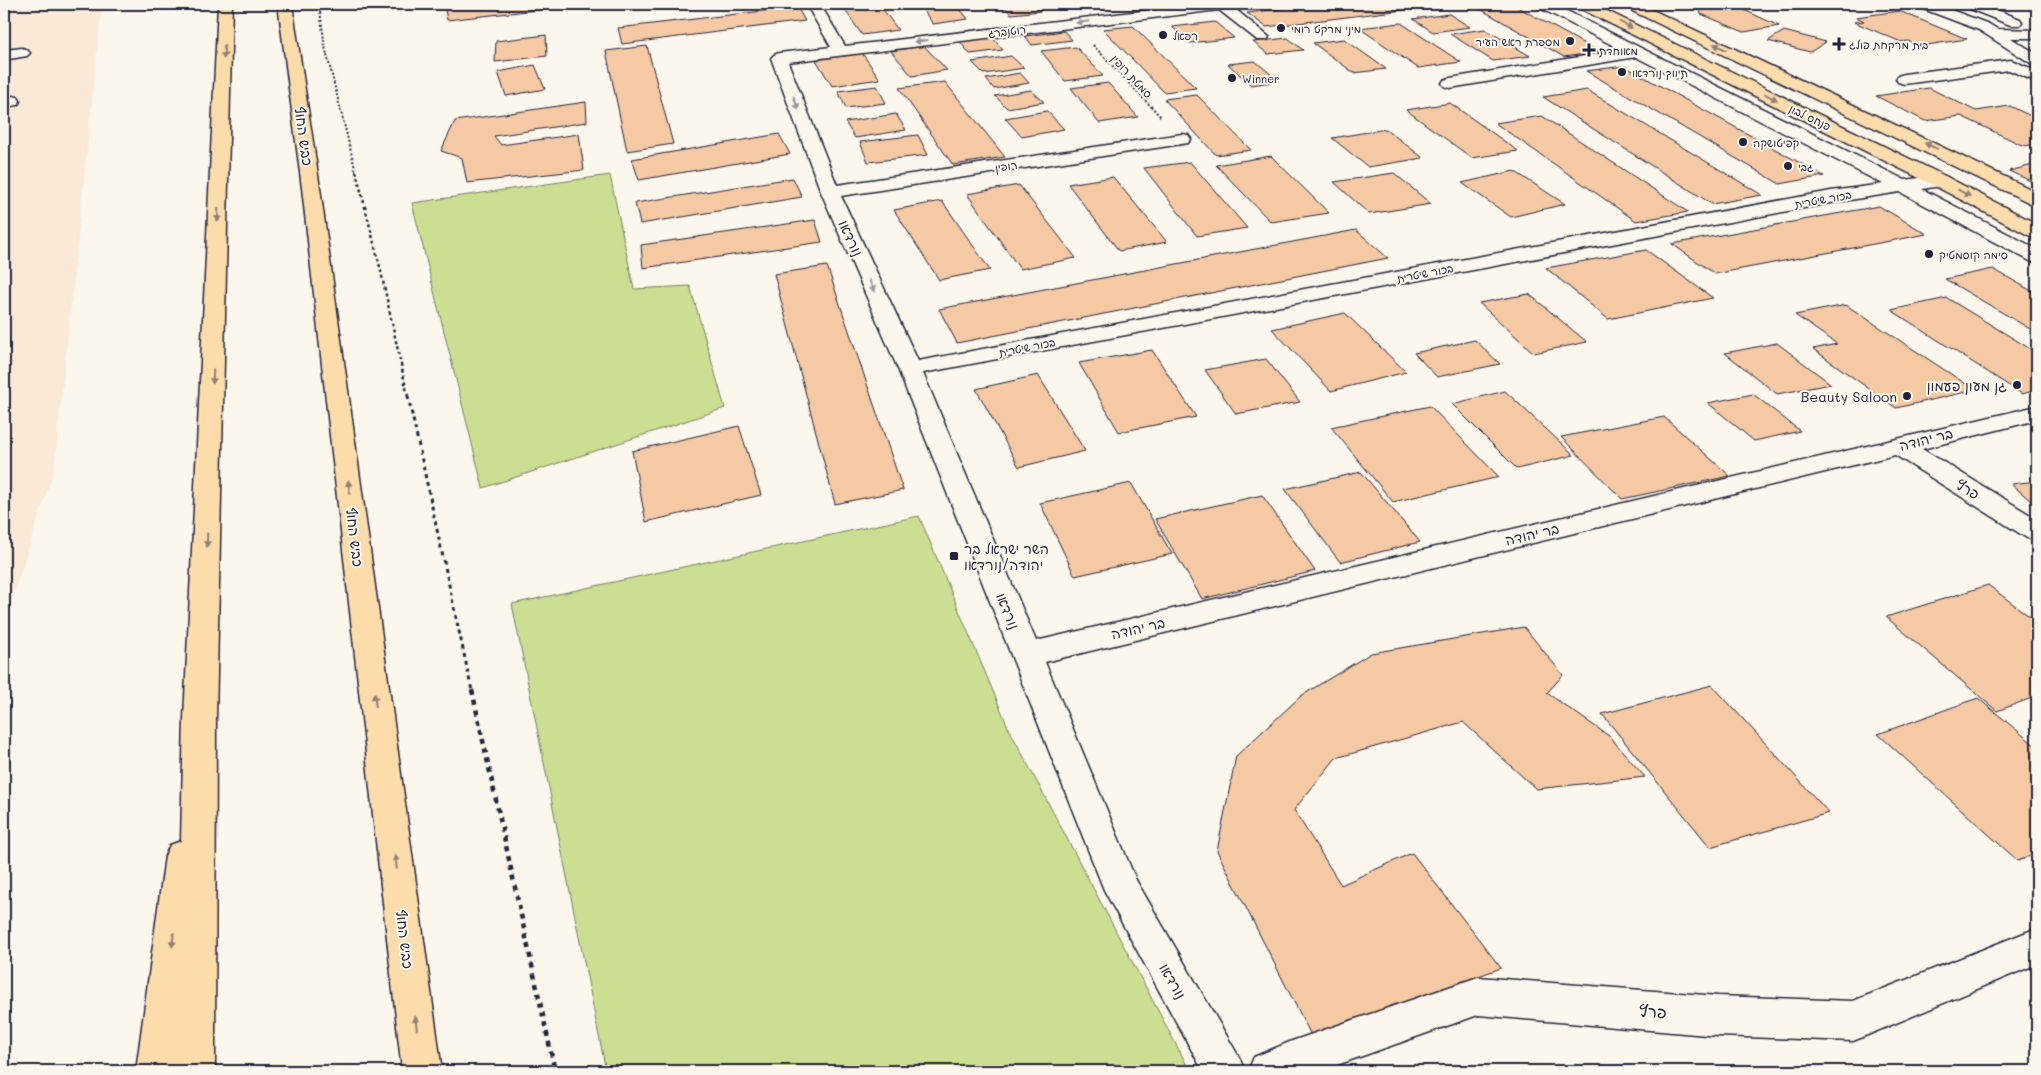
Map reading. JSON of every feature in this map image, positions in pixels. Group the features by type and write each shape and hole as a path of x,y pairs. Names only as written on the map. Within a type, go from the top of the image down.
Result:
{"main road":[{"path":"195,1071 200,718 225,4"},
{"name":"כביש החוף","path":"285,4 312,198 422,1071"},
{"name":"פנחס לבון","path":"1582,4 1940,181 2037,232"},
{"name":"פנחס לבון","path":"1629,4 2037,199"},
{"path":"156,1071 200,718"}],"street":[{"path":"813,4 840,50"},
{"path":"1130,4 1141,15"},
{"path":"1543,4 1902,186 2037,257"},
{"path":"1923,4 1984,27 2037,61"},
{"path":"1969,4 2015,22"},
{"path":"1228,5 1262,37"},
{"name":"רוטנברג","path":"779,58 1228,5"},
{"path":"1991,32 2037,34"},
{"path":"1450,83 1639,52"},
{"path":"4,55 22,53"},
{"name":"נורדאו","path":"779,58 830,192 910,369 1122,890 1225,1071"},
{"path":"1904,79 2011,66 2037,77"},
{"name":"רופין","path":"830,192 1182,140"},
{"name":"בכור שיטרית","path":"910,369 1822,199 1940,181"},
{"name":"בר יהודה","path":"1026,655 2037,413"},
{"name":"פרץ","path":"1899,446 2037,531"},
{"name":"פרץ","path":"1268,1071 1478,996 1718,1016 1853,1021 2037,946"}],"path":[{"path":"319,4 325,46 380,267 556,1071"},
{"name":"סמטת רופין","path":"1072,23 1182,140"}],"shaded area":[{"path":"4,4 102,4 54,470 4,623"}],"green space":[{"path":"610,175 634,289 690,286 725,408 483,488 412,203"},
{"path":"919,516 1009,729 1190,1071 606,1071 512,604"}],"building":[{"path":"444,4 590,4 447,20"},
{"path":"841,4 879,4 898,30 862,35"},
{"path":"919,4 956,4 968,19 933,24"},
{"path":"1002,4 1035,4 1041,11 1011,14"},
{"path":"1320,4 1451,4 1266,27 1247,13"},
{"path":"1512,4 1599,52 1564,57 1475,6"},
{"path":"1697,4 1743,4 1742,9 1779,26 1744,32 1701,14"},
{"path":"797,7 805,21 622,44 618,28"},
{"path":"1899,11 1967,39 1920,46 1908,41 1901,42 1854,22 1864,21 1856,17"},
{"path":"1449,14 1470,27 1433,32 1413,19"},
{"path":"1215,22 1234,38 1190,43 1172,27"},
{"path":"1401,23 1461,62 1418,68 1359,28"},
{"path":"1133,26 1196,88 1164,92 1103,29"},
{"path":"1485,29 1530,56 1493,61 1450,34"},
{"path":"1064,31 1072,40 1032,45 1025,36"},
{"path":"1784,31 1826,42 1810,52 1768,41"},
{"path":"546,35 547,56 495,62 496,41"},
{"path":"992,37 1003,50 970,54 960,42"},
{"path":"1288,38 1303,50 1268,54 1253,42"},
{"path":"1344,39 1386,69 1354,73 1313,43"},
{"path":"647,46 673,144 627,151 606,51"},
{"path":"924,46 947,70 912,76 891,51"},
{"path":"1076,47 1103,76 1065,81 1041,51"},
{"path":"862,53 880,79 832,86 816,60"},
{"path":"1011,56 1024,68 984,74 972,62"},
{"path":"1255,61 1279,81 1251,85 1228,64"},
{"path":"535,65 545,89 506,96 498,72"},
{"path":"1624,66 1824,176 1780,184 1586,71"},
{"path":"1020,73 1029,83 994,89 986,79"},
{"path":"945,82 1005,157 953,165 899,88"},
{"path":"1108,83 1138,117 1099,123 1071,88"},
{"path":"877,86 886,103 846,108 838,91"},
{"path":"1929,88 1976,111 2010,106 2037,119 2037,144 2024,146 1961,116 1925,121 1876,96"},
{"path":"1031,90 1044,102 1007,108 995,96"},
{"path":"1587,90 1762,195 1712,204 1543,97"},
{"path":"1197,95 1251,150 1216,155 1164,99"},
{"path":"586,102 587,122 494,136 501,145 579,134 584,170 467,183 462,158 441,151 455,121"},
{"path":"1450,103 1518,151 1472,158 1406,110"},
{"path":"1047,111 1064,129 1022,137 1005,118"},
{"path":"896,114 906,130 855,138 845,122"},
{"path":"1542,116 1688,212 1636,221 1495,123"},
{"path":"1386,129 1423,158 1368,167 1332,138"},
{"path":"779,134 790,154 639,180 632,159"},
{"path":"918,135 928,155 868,162 860,142"},
{"path":"1271,156 1329,213 1271,222 1216,165"},
{"path":"1190,162 1247,228 1197,236 1144,168"},
{"path":"2037,164 2037,184 2009,171"},
{"path":"1514,171 1565,204 1511,217 1462,183"},
{"path":"1394,173 1431,204 1369,214 1334,182"},
{"path":"1113,177 1167,242 1119,251 1068,184"},
{"path":"793,178 802,197 640,224 635,203"},
{"path":"1019,185 1076,258 1020,269 967,194"},
{"path":"942,201 990,270 939,280 894,210"},
{"path":"1879,206 1927,234 1715,274 1672,244"},
{"path":"815,220 822,242 643,268 641,245"},
{"path":"1356,230 1388,258 957,343 939,309"},
{"path":"1646,250 1713,298 1608,319 1546,268"},
{"path":"827,266 903,490 835,504 774,274"},
{"path":"1993,269 2037,294 2037,333 1945,279"},
{"path":"1529,294 1587,342 1534,353 1479,303"},
{"path":"1947,298 2037,353 2037,390 2022,394 1891,310"},
{"path":"1846,305 1975,390 1896,408 1813,349 1837,344 1795,315"},
{"path":"1345,313 1406,372 1331,391 1272,329"},
{"path":"1475,340 1500,364 1437,377 1414,353"},
{"path":"1777,343 1831,384 1777,394 1725,353"},
{"path":"1152,350 1196,417 1119,432 1079,363"},
{"path":"1266,359 1300,402 1236,414 1205,370"},
{"path":"1038,375 1085,451 1019,467 976,389"},
{"path":"1505,391 1574,455 1517,469 1452,404"},
{"path":"1753,394 1800,431 1754,441 1708,403"},
{"path":"1430,406 1499,477 1393,502 1331,427"},
{"path":"1664,417 1730,476 1622,499 1561,437"},
{"path":"739,426 761,495 646,522 632,451"},
{"path":"1361,472 1420,542 1340,562 1285,489"},
{"path":"2037,481 2037,506 2011,484"},
{"path":"1131,483 1172,554 1075,576 1040,503"},
{"path":"1262,495 1315,571 1202,599 1155,519"},
{"path":"1988,585 2037,622 2037,696 1997,711 1886,617"},
{"path":"1524,627 1563,675 1547,693 1609,736 1645,777 1536,789 1463,722 1336,758 1294,810 1341,885 1412,853 1501,968 1311,1035 1217,851 1236,756 1301,696 1371,653"},
{"path":"1712,685 1829,813 1710,847 1602,714"},
{"path":"1978,698 2037,747 2037,853 2018,861 1878,734"}],"place":[{"name":"מיני מרקט רומי","path":"1281,28"},
{"name":"רפאל","path":"1163,35"},
{"name":"מספרת ראש העיר","path":"1570,41"},
{"name":"בית מרקחת פולג","path":"1839,44"},
{"name":"מאוחדת","path":"1589,50"},
{"name":"תיווך נורדאו","path":"1622,72"},
{"name":"Winner","path":"1232,78"},
{"name":"קפיטושקה","path":"1743,142"},
{"name":"גבי","path":"1788,166"},
{"name":"סימה קוסמטיק","path":"1929,254"},
{"name":"גן מעון פעמון","path":"2017,385"},
{"name":"Beauty Saloon","path":"1907,396"},
{"name":"השר ישראל בר יהודה/נורדאו","path":"954,556"}]}
